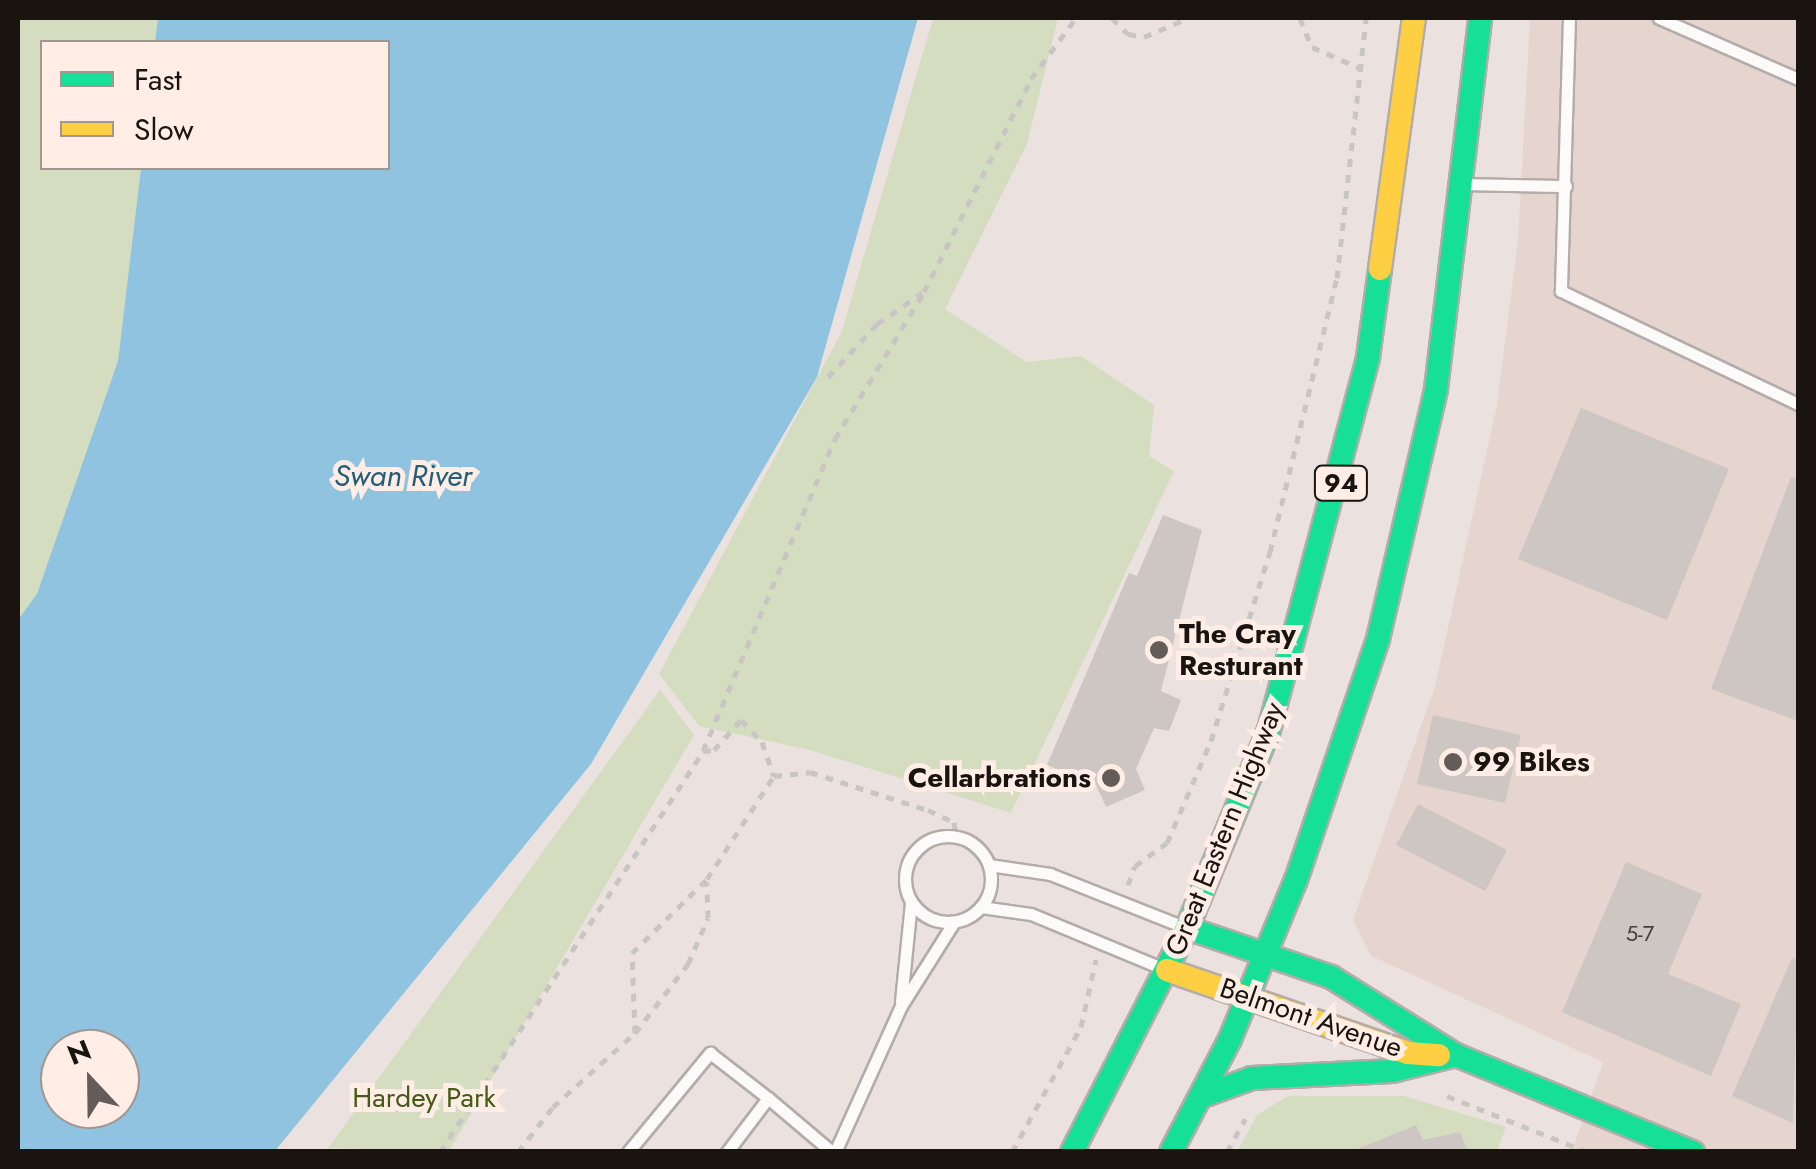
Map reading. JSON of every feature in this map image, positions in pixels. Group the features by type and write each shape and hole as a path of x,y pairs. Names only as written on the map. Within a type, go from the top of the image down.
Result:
{"main road":[{"name":"Great Eastern Highway","path":"1072,1152 1168,970 1269,730 1334,517 1387,252 1414,18"},
{"path":"1171,1152 1248,996 1324,806 1405,536 1436,389 1480,18"},
{"name":"Belmont Avenue","path":"1187,928 1331,977 1456,1056 1692,1152"},
{"name":"Belmont Avenue","path":"1168,970 1408,1053 1456,1056"},
{"path":"1200,1097 1252,1078 1392,1071 1456,1056"}],"lane":[{"path":"1569,18 1560,275 1570,302 1798,404"},
{"path":"1659,18 1798,78"},
{"path":"1462,184 1566,186"},
{"path":"900,1006 911,902 909,860 928,841 956,837 977,846 989,865 981,907"},
{"path":"989,865 1050,874 1187,928"},
{"path":"911,902 930,918 954,922"},
{"path":"628,1152 710,1053 833,1152 900,1006 954,922 981,907 1031,914 1168,970"},
{"path":"727,1152 768,1098"}],"path":[{"path":"440,1152 703,752 835,439 924,292 1030,78 1076,18"},
{"path":"1112,18 1128,34 1144,37 1188,18"},
{"path":"1300,18 1312,47 1362,69"},
{"path":"1135,866 1167,844 1210,741 1270,552 1337,278 1366,18"},
{"path":"828,377 877,324 924,292"},
{"path":"703,752 714,750 742,720 762,742 774,776"},
{"path":"774,776 810,772 928,810 954,822 956,837"},
{"path":"635,1033 632,953 707,879 774,776"},
{"path":"518,1152 553,1107 635,1033 688,964 708,918 707,879"},
{"path":"1012,1152 1081,1026 1089,975"},
{"path":"1433,1091 1588,1152"}],"shaded area":[{"path":"1530,18 1798,18 1798,1151 1572,1151 1603,1062 1371,956 1353,920 1435,686 1497,405 1518,241"}],"green space":[{"path":"18,18 158,18 155,40 40,40 40,170 141,170 118,361 37,595 18,620"},
{"path":"933,18 1058,18 1027,144 945,309 1027,362 1081,356 1154,405 1149,456 1174,471 1011,813 810,750 699,726 659,674 842,331"},
{"name":"Hardey Park","path":"660,690 694,735 449,1151 328,1148"},
{"path":"1288,1096 1404,1096 1506,1127 1497,1151 1237,1152 1257,1115"}],"water":[{"name":"Swan River","path":"158,18 918,18 817,377 591,764 275,1151 18,1151 18,620 37,594 118,361 141,170 390,170 390,40 155,40"}],"building":[{"path":"1581,408 1729,469 1667,620 1518,559"},
{"path":"1791,477 1798,480 1798,721 1711,689"},
{"path":"1163,515 1202,530 1161,691 1181,700 1169,731 1154,728 1136,769 1145,790 1106,807 1096,785 1047,765 1129,573 1137,576"},
{"path":"1433,715 1521,735 1505,803 1417,784"},
{"path":"1418,804 1507,850 1485,891 1396,845"},
{"path":"1626,862 1702,894 1668,974 1741,1004 1711,1076 1562,1012"},
{"path":"1792,958 1798,961 1793,1123 1732,1096"},
{"path":"1416,1125 1423,1140 1460,1132 1468,1152 1350,1152"}],"traffic: fast":[{"path":"1171,1152 1230,1039 1296,880 1378,639 1436,389 1480,18"},
{"path":"1072,1152 1187,928 1269,730 1368,357 1380,269"},
{"path":"1187,928 1331,977 1456,1055 1693,1152"},
{"path":"1200,1097 1252,1078 1392,1071 1456,1055"}],"traffic: slow":[{"path":"1380,269 1414,18"},
{"path":"1167,970 1408,1053 1439,1055"}],"place":[{"name":"The Cray Resturant","path":"1159,650"},
{"name":"99 Bikes","path":"1453,762"},
{"name":"Cellarbrations","path":"1111,778"}]}
